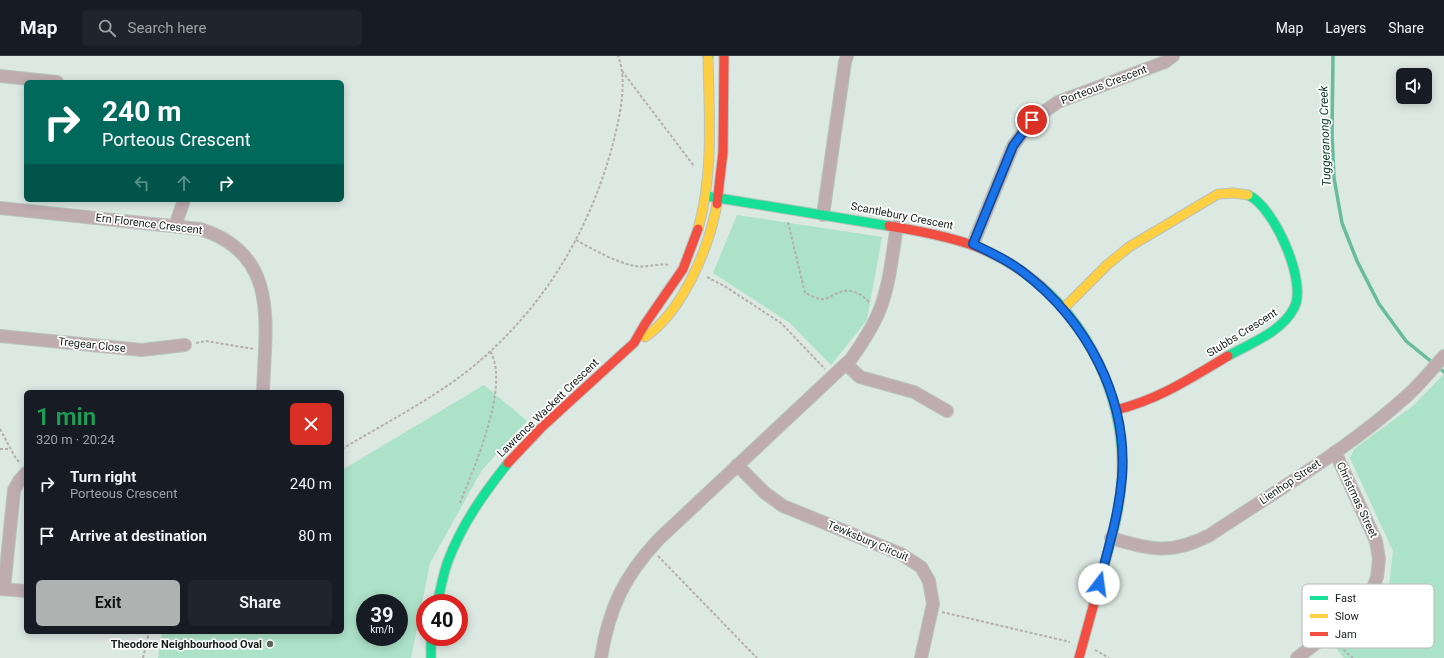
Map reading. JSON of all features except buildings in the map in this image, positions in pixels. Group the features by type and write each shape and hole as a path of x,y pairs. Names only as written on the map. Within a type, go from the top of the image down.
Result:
{"street":[{"name":"Lawrence Wackett Crescent","path":"634,343 639,331 668,294 682,271 698,230 706,196 708,56"},
{"name":"Lawrence Wackett Crescent","path":"440,594 449,560 465,524 497,475 524,446 634,343 651,333 666,316 685,290 707,246 719,198 725,122 724,56"},
{"path":"823,214 847,56"},
{"name":"Porteous Crescent","path":"973,244 1013,146 1032,120 1058,102 1165,62 1173,56"},
{"path":"0,76 38,80"},
{"name":"Stubbs Crescent","path":"1064,308 1107,265 1129,247 1218,194 1232,192 1246,194 1259,201 1272,218 1297,280 1297,300 1288,318 1278,327 1160,396 1141,404 1116,410"},
{"name":"Scantlebury Crescent","path":"706,196 897,226 940,234 973,244 998,256 1022,271 1044,288 1064,308 1082,331 1108,382 1116,410 1122,443 1122,476 1118,509 1079,658"},
{"path":"175,226 183,202"},
{"name":"Ern Florence Crescent","path":"0,208 200,229 228,242 250,263 260,281 266,312 263,390"},
{"path":"600,658 605,631 611,611 629,574 641,557 833,377 846,364 865,339 877,315 887,288 897,226"},
{"name":"Tregear Close","path":"0,336 142,350 185,346"},
{"name":"Lienhop Street","path":"1111,538 1141,546 1161,549 1192,544 1210,535 1335,452 1380,419 1410,393 1444,356"},
{"path":"846,364 860,377 914,392 947,411"},
{"name":"Christmas Street","path":"1335,452 1376,541 1379,559 1375,584"},
{"name":"Tewksbury Circuit","path":"738,465 765,493 783,506 901,554 915,562 929,581 933,596 932,610 921,658"},
{"path":"24,470 14,490 2,589 24,591"},
{"path":"431,646 431,658"},
{"name":"Christmas Street","path":"1297,658 1310,648"}],"path":[{"path":"344,448 444,388 490,351 521,320 545,291 565,261 600,188 614,139 623,90 622,71 618,56"},
{"path":"622,71 695,168 700,173 707,174"},
{"path":"788,209 786,215 805,293 820,299 827,299 840,292 850,291 861,295 869,302 873,310 872,313 877,315"},
{"path":"576,240 595,251 636,266 663,264 682,271"},
{"path":"702,275 726,286 781,322 833,377"},
{"path":"185,346 206,341 258,350"},
{"path":"459,507 484,442 492,410 496,384 496,368 490,351"},
{"path":"0,429 10,449 24,470"},
{"path":"0,449 10,449"},
{"path":"654,552 757,658"},
{"path":"932,610 1090,647 1109,658"},
{"path":"143,658 149,634"},
{"path":"1342,648 1353,658"}],"green space":[{"path":"737,215 882,237 867,320 831,365 790,323 713,273"},
{"path":"1444,374 1444,658 1344,658 1336,648 1434,648 1434,584 1389,584 1393,551 1350,458 1354,449 1413,406"},
{"path":"484,385 527,421 482,470 430,563 424,594 416,594 416,633 411,658 158,658 162,634 344,634 344,469"}],"waterway":[{"name":"Tuggeranong Creek","path":"1333,56 1332,134 1334,178 1342,223 1357,261 1379,304 1406,341 1444,372"}],"traffic: fast":[{"path":"1228,356 1273,331 1282,324 1294,308 1297,296 1296,281 1292,264 1278,229 1258,202 1248,195"},
{"path":"706,196 889,226"},
{"path":"1041,286 1061,306 1093,351 1105,377 1114,403 1119,431 1122,459 1121,487 1117,515 1096,596"},
{"path":"439,594 446,566 460,534 482,497 508,463"},
{"path":"431,646 431,658"}],"traffic: slow":[{"path":"698,229 703,208 708,165 708,56"},
{"path":"1064,308 1107,265 1129,247 1218,194 1234,193 1248,195"},
{"path":"645,337 659,326 671,311 692,277 708,240 717,204"}],"traffic: jam":[{"path":"717,204 723,152 724,56"},
{"path":"889,226 932,234 970,244 1006,261 1041,286"},
{"path":"508,463 542,427 634,343 645,324 683,269 698,229"},
{"path":"1116,410 1147,400 1174,388 1228,356"},
{"path":"1079,658 1096,596"}],"place":[{"name":"Theodore Neighbourhood Oval","path":"270,644"}],"route":[{"path":"1032,120 1024,128 1013,146 973,244 998,256 1022,271 1044,288 1064,308 1082,331 1108,382 1116,410 1122,443 1122,476 1118,509 1099,584"}]}
